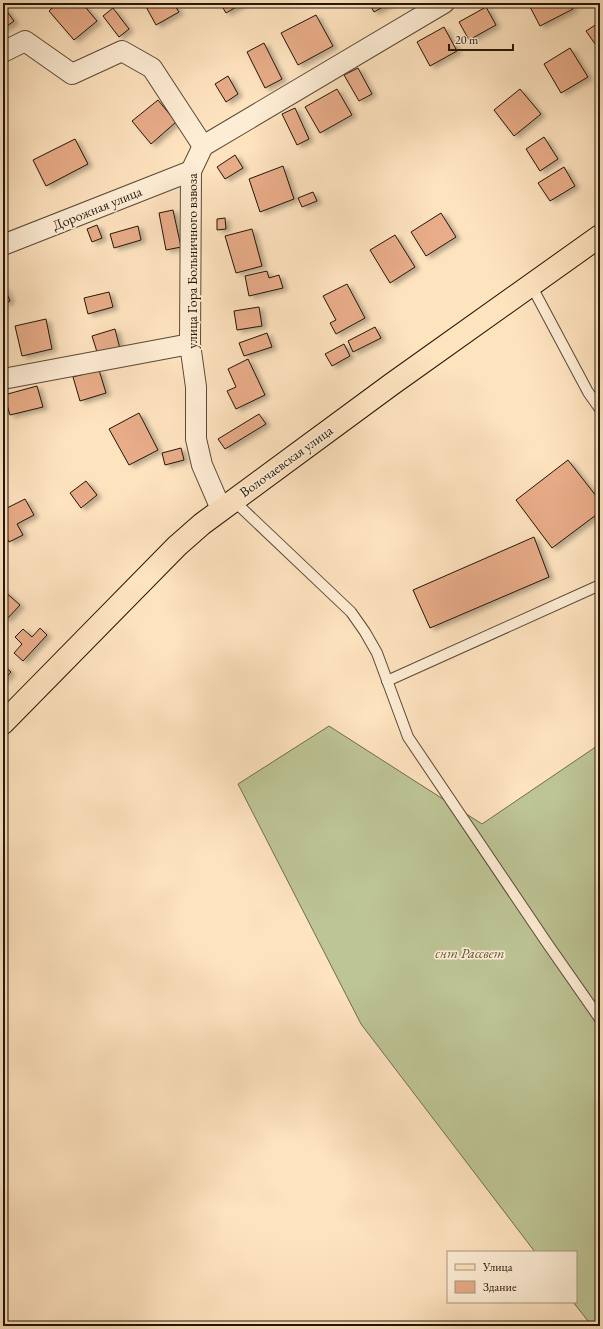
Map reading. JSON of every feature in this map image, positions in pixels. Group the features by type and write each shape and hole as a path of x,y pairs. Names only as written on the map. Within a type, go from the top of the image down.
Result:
{"main road":[{"name":"Волочаевская улица","path":"3,723 177,546 197,528 392,384 600,236"}],"street":[{"path":"3,52 25,41 72,74 122,51 152,68 203,146 444,3"},
{"name":"улица Гора Больничного взвоза","path":"203,146 190,171 190,344 196,387 196,439 202,464 227,505"},
{"name":"Дорожная улица","path":"3,245 190,171"},
{"path":"3,379 190,344"}],"lane":[{"path":"531,285 588,392 600,409"},
{"path":"227,505 351,612 377,653 408,737 600,1019"},
{"path":"387,681 600,585"}],"green space":[{"name":"снт Рассвет","path":"329,726 482,824 600,744 600,1326 592,1326 574,1303 577,1303 577,1251 534,1251 361,1024 238,784"}],"building":[{"path":"58,3 82,3 97,21 74,40 49,11"},
{"path":"144,3 173,3 179,12 156,25"},
{"path":"220,3 243,3 226,13"},
{"path":"369,3 390,3 374,12"},
{"path":"528,3 570,3 573,9 540,26"},
{"path":"3,6 14,21 3,29"},
{"path":"486,7 496,25 469,40 459,22"},
{"path":"113,8 129,29 119,37 103,16"},
{"path":"316,15 333,46 298,65 281,33"},
{"path":"600,22 600,51 586,31"},
{"path":"444,27 457,51 430,66 417,42"},
{"path":"264,43 282,79 265,88 247,52"},
{"path":"570,48 588,77 561,93 544,64"},
{"path":"358,68 372,94 359,101 344,75"},
{"path":"228,76 238,94 226,102 215,84"},
{"path":"337,89 352,115 320,133 305,107"},
{"path":"520,89 541,114 514,136 494,110"},
{"path":"158,100 176,122 151,144 132,121"},
{"path":"295,108 309,139 297,145 282,114"},
{"path":"544,137 558,159 540,171 526,149"},
{"path":"75,139 88,164 46,186 33,160"},
{"path":"235,155 243,168 225,179 217,167"},
{"path":"283,166 294,199 260,212 249,179"},
{"path":"564,167 575,186 550,201 538,183"},
{"path":"313,192 317,201 302,207 298,198"},
{"path":"173,210 181,247 166,250 159,213"},
{"path":"441,213 456,237 426,256 411,232"},
{"path":"225,218 226,229 217,230 217,219"},
{"path":"97,225 102,238 92,242 87,229"},
{"path":"138,226 141,240 114,248 110,234"},
{"path":"252,229 262,266 236,273 225,236"},
{"path":"395,235 415,267 390,283 370,250"},
{"path":"267,271 269,278 279,275 283,288 249,296 245,276"},
{"path":"347,284 365,318 336,334 330,323 336,320 323,296"},
{"path":"4,286 10,301 3,304 3,287"},
{"path":"109,292 113,307 88,314 84,298"},
{"path":"259,307 262,326 237,330 234,311"},
{"path":"46,319 52,349 22,356 15,326"},
{"path":"375,327 381,338 353,352 348,341"},
{"path":"115,329 120,349 98,355 92,336"},
{"path":"267,333 272,347 244,356 239,343"},
{"path":"344,344 350,356 332,366 325,354"},
{"path":"248,359 265,395 236,409 227,391 236,387 228,369"},
{"path":"99,370 106,393 80,401 73,377"},
{"path":"37,386 43,407 10,415 4,395"},
{"path":"139,413 158,450 129,465 109,429"},
{"path":"259,414 266,424 225,449 218,439"},
{"path":"181,448 184,460 165,465 162,453"},
{"path":"568,460 600,501 600,512 552,548 516,500"},
{"path":"86,481 97,495 81,508 70,493"},
{"path":"25,499 34,515 17,524 23,535 9,542 3,530 3,510"},
{"path":"534,537 549,577 430,628 413,590"},
{"path":"3,590 20,605 6,620 3,617"},
{"path":"40,628 47,635 23,661 14,653 22,644 15,637 23,629 32,637"},
{"path":"3,665 11,672 3,681"}]}
